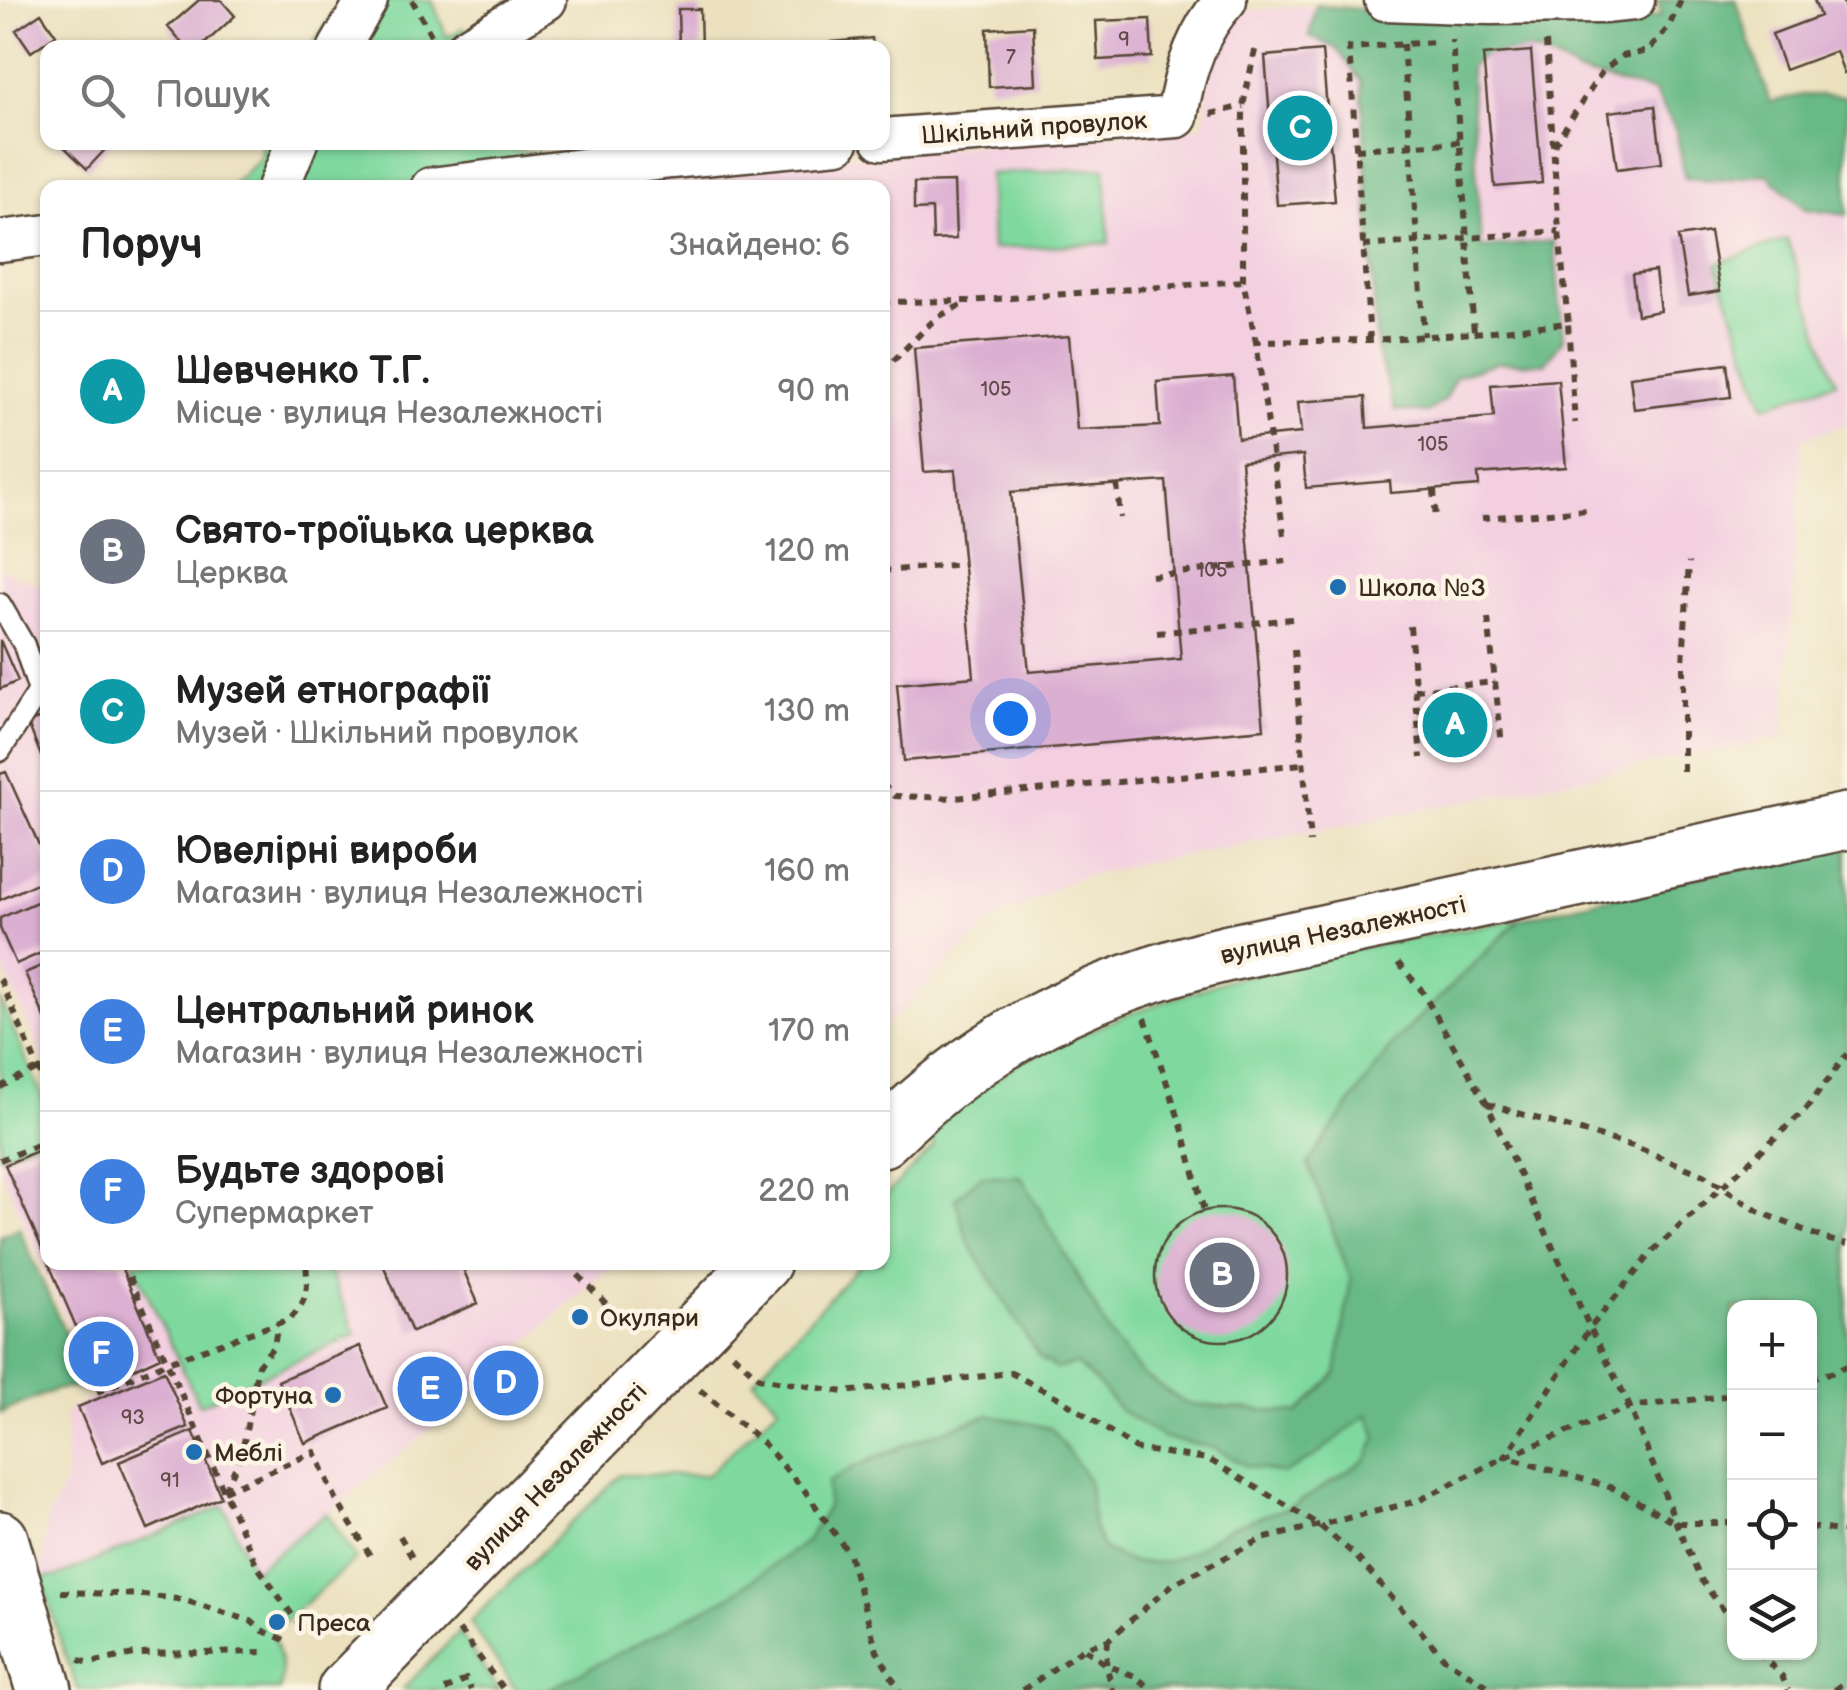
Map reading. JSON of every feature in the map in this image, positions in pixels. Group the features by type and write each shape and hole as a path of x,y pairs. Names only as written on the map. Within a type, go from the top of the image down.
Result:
{"main road":[{"name":"вулиця Незалежності","path":"890,1131 998,1044 1061,1010 1180,964 1847,822"},
{"name":"вулиця Незалежності","path":"346,1690 756,1270"},
{"path":"0,1539 59,1674"}],"street":[{"path":"344,40 366,0"},
{"path":"480,40 546,0"},
{"name":"Шкільний провулок","path":"890,138 1177,117 1198,44 1226,0"},
{"path":"1385,0 1490,4 1634,0"},
{"path":"283,180 302,150"},
{"path":"494,180 757,150"},
{"path":"0,241 40,236"}],"lane":[{"path":"0,604 24,644 39,691 0,752"}],"path":[{"path":"412,0 432,40"},
{"path":"1553,146 1603,70 1622,56 1648,51 1668,28 1681,0"},
{"path":"1370,340 1349,48 1453,40 1474,333"},
{"path":"1546,42 1576,423"},
{"path":"1403,44 1424,336"},
{"path":"1255,50 1244,106 1243,281 1256,342 1284,535"},
{"path":"1356,149 1460,142"},
{"path":"1363,246 1559,231"},
{"path":"890,302 968,301 1243,281"},
{"path":"890,364 936,318 968,301"},
{"path":"1256,342 1370,340 1568,324"},
{"path":"1117,484 1120,518"},
{"path":"1434,490 1436,522"},
{"path":"1482,518 1589,510"},
{"path":"1151,576 1286,561"},
{"path":"1683,771 1683,663 1689,562"},
{"path":"890,570 964,564"},
{"path":"1488,618 1502,746"},
{"path":"1156,633 1292,619"},
{"path":"1410,626 1421,758"},
{"path":"1294,650 1310,843"},
{"path":"1416,690 1495,682"},
{"path":"890,791 895,796 954,798 1303,764"},
{"path":"1364,924 1420,988 1487,1104 1630,1407 1702,1581 1727,1615"},
{"path":"0,979 40,1074"},
{"path":"1131,980 1172,1095 1204,1211"},
{"path":"1505,1457 1590,1328 1654,1250 1807,1108 1847,1054"},
{"path":"0,1086 38,1070"},
{"path":"1487,1104 1634,1146 1704,1175 1758,1211 1847,1244"},
{"path":"0,1160 40,1144"},
{"path":"128,1270 257,1566 303,1630"},
{"path":"97,1392 290,1319 301,1307 308,1290 307,1270"},
{"path":"578,1275 684,1344 759,1378 844,1392 1011,1373 1063,1400 1136,1449 1208,1459 1319,1525 1355,1556 1444,1658 1494,1690"},
{"path":"224,1492 242,1453 258,1365 274,1346 278,1323"},
{"path":"684,1344 805,1491 848,1554 876,1651 899,1690"},
{"path":"1817,1376 1847,1366"},
{"path":"1023,1690 1084,1648 1108,1640 1173,1584 1262,1539 1418,1501 1505,1457 1630,1407 1727,1396"},
{"path":"224,1492 315,1452 338,1503 372,1556"},
{"path":"1505,1457 1613,1488 1676,1522 1727,1523"},
{"path":"1817,1528 1847,1532"},
{"path":"22,1593 144,1595 184,1600 251,1621 261,1630 287,1641"},
{"path":"1108,1640 1106,1665 1113,1690"},
{"path":"1084,1648 1152,1690"},
{"path":"59,1674 134,1654 269,1652"},
{"path":"1766,1660 1782,1676 1788,1690"},
{"path":"445,1690 466,1679 471,1690"},
{"path":"1835,1690 1847,1679"}],"shaded area":[{"name":"Школа №3","path":"1736,0 1805,209 1847,215 1847,424 1803,438 1784,737 1073,879 990,923 890,1022 890,180 627,180 628,170 739,165 1204,126 1210,58 1221,27 1244,11 1316,5 1534,26 1662,16"},
{"path":"0,568 40,583 40,1053 0,959"},
{"path":"40,1140 40,1260 0,1169 0,1156"},
{"path":"44,1270 156,1270 356,1334 329,1270 607,1270 413,1444 253,1572 42,1578 47,1521 67,1479 66,1415 70,1408 99,1395"}],"green space":[{"path":"344,0 432,0 447,37 464,28 471,40 315,40"},
{"path":"1659,0 1736,0 1770,102 1803,95 1845,96 1847,215 1805,209 1767,174 1721,180 1685,178 1676,130 1654,92 1578,73 1531,51 1483,55 1470,67 1481,248 1554,241 1563,339 1545,364 1498,362 1456,376 1445,399 1427,413 1395,410 1377,352 1361,81 1336,48 1309,36 1316,5 1534,26 1661,16"},
{"path":"261,150 511,150 542,153 548,180 238,180 260,159"},
{"path":"1105,168 1109,243 992,249 989,174"},
{"path":"1787,239 1836,382 1765,406 1716,264"},
{"path":"1847,840 1847,1690 547,1690 732,1595 807,1541 827,1507 828,1482 920,1439 989,1415 1051,1428 1088,1479 1094,1528 1103,1549 1132,1563 1167,1562 1192,1551 1231,1527 1295,1505 1367,1459 1377,1437 1368,1414 1315,1456 1283,1474 1247,1466 1215,1448 1164,1438 1120,1410 1076,1364 1056,1369 1039,1357 968,1242 955,1199 981,1176 1021,1176 1112,1338 1142,1374 1186,1404 1298,1413 1336,1374 1351,1279 1308,1163 1395,1041 1520,919"},
{"path":"1520,919 1395,1041 1308,1163 1351,1279 1336,1374 1298,1413 1186,1404 1142,1374 1112,1338 1076,1364 1120,1410 1164,1438 1215,1448 1247,1466 1368,1414 1377,1437 1368,1459 1295,1505 1231,1527 1192,1551 1167,1562 1132,1563 1103,1549 1094,1528 1088,1479 989,1415 887,1453 829,1482 827,1507 807,1541 732,1595 547,1690 516,1690 470,1622 620,1475 707,1475 779,1406 753,1380 855,1270 890,1270 890,1191 934,1146 926,1129 1020,1061 1123,1016 1227,980 1358,948"},
{"path":"0,999 40,1091 40,1139 0,1156"},
{"path":"19,1228 88,1386 54,1390 0,1413 0,1236"},
{"path":"136,1270 329,1270 356,1334 199,1405"},
{"path":"224,1506 253,1571 327,1513 356,1559 272,1632 281,1668 280,1690 78,1690 42,1578 59,1576"},
{"path":"459,1632 499,1690 402,1690"}],"building":[{"path":"199,0 221,0 235,16 209,40 179,40 168,27"},
{"path":"1814,0 1842,0 1847,13 1847,72 1844,73 1836,51 1785,70 1772,34 1820,16"},
{"path":"678,9 700,9 701,40 679,40"},
{"path":"41,13 56,35 40,40 40,46 31,52 16,30"},
{"path":"1150,19 1152,57 1098,60 1096,21"},
{"path":"1033,26 1036,84 989,87 987,29"},
{"path":"1322,51 1335,201 1277,205 1265,56"},
{"path":"1531,51 1542,183 1495,187 1483,55"},
{"path":"1655,106 1662,163 1617,169 1609,112"},
{"path":"67,150 105,150 87,169"},
{"path":"954,182 956,239 933,240 932,209 914,210 914,183"},
{"path":"1710,232 1720,291 1688,296 1678,237"},
{"path":"1655,271 1660,311 1637,315 1632,274"},
{"path":"1069,336 1077,430 1160,426 1157,382 1233,376 1238,439 1301,433 1298,402 1365,397 1367,428 1494,417 1491,385 1558,380 1566,467 1478,474 1479,486 1391,493 1390,481 1306,488 1303,455 1241,461 1264,729 904,761 897,684 974,677 955,470 924,472 914,348","holes":["1166,481 1181,659 1029,672 1011,492"]},
{"path":"1727,364 1731,397 1634,409 1630,377"},
{"path":"0,640 18,681 0,689"},
{"path":"40,718 40,753 28,723"},
{"path":"6,772 40,847 40,882 0,900 0,774"},
{"path":"40,900 40,954 16,964 0,928 0,918"},
{"path":"40,966 40,1007 25,973"},
{"path":"40,1150 40,1244 5,1165"},
{"path":"1221,1209 1246,1214 1268,1228 1282,1250 1287,1275 1282,1300 1268,1322 1246,1336 1221,1341 1196,1336 1174,1322 1160,1300 1155,1275 1160,1250 1174,1228 1196,1214"},
{"path":"51,1270 122,1270 160,1357 101,1384"},
{"path":"385,1270 464,1270 478,1303 412,1332"},
{"name":"Фортуна","path":"360,1346 387,1408 305,1443 278,1381"},
{"path":"164,1371 188,1427 102,1463 78,1407"},
{"path":"193,1431 221,1497 148,1529 119,1462"}],"place":[{"name":"Музей етнографії","path":"1300,128"},
{"name":"Школа №3","path":"1338,587"},
{"name":"Шевченко Т.Г.","path":"1455,725"},
{"name":"Свято-троїцька церква","path":"1222,1275"},
{"name":"Окуляри","path":"580,1317"},
{"name":"Будьте здорові","path":"101,1354"},
{"name":"Ювелірні вироби","path":"506,1383"},
{"name":"Центральний ринок","path":"430,1389"},
{"name":"Фортуна","path":"333,1395"},
{"name":"Меблі","path":"194,1452"},
{"name":"Преса","path":"277,1622"}]}
